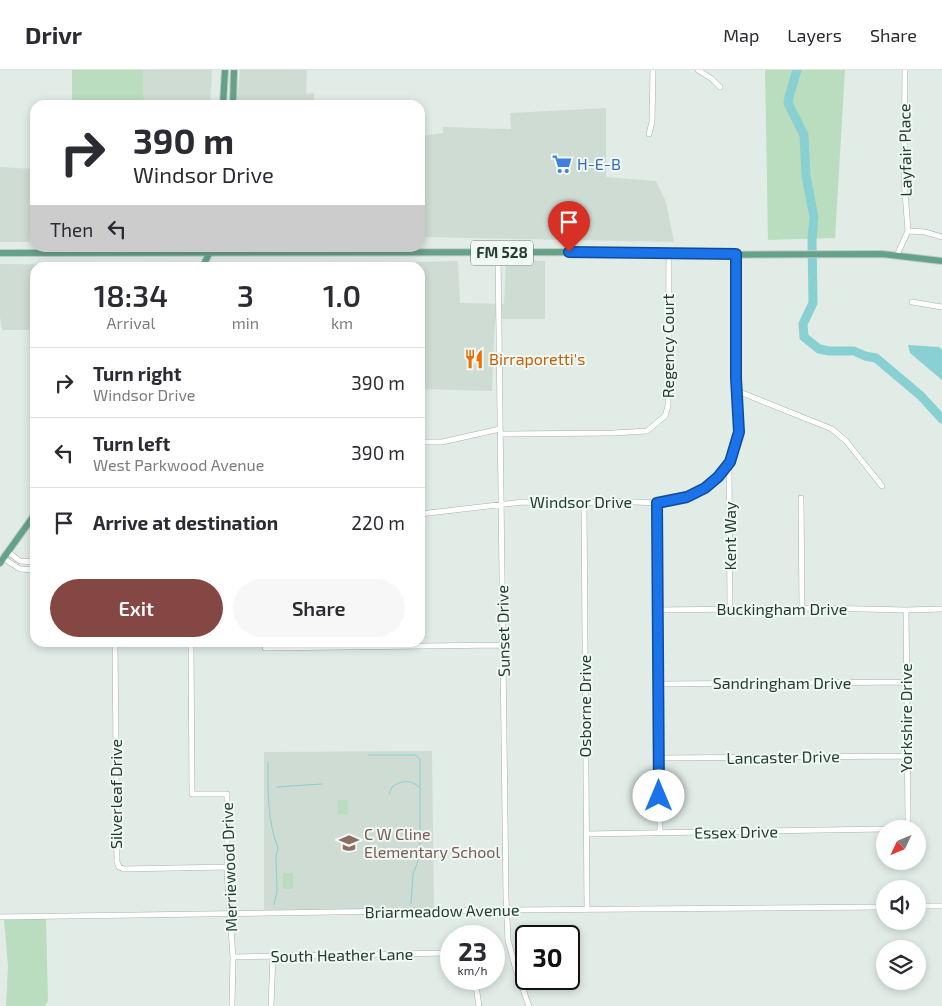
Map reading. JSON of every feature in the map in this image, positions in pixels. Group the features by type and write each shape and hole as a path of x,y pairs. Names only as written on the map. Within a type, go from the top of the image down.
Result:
{"main road":[{"path":"223,100 224,70"},
{"path":"233,100 234,70"},
{"name":"FM 528","path":"0,253 70,252"},
{"name":"FM 528","path":"402,252 882,254 942,261"},
{"path":"2,560 30,521"}],"street":[{"path":"649,134 652,122 653,70"},
{"path":"698,70 720,87"},
{"name":"Layfair Place","path":"897,255 908,231 904,179 905,70"},
{"path":"908,231 925,232 942,237"},
{"name":"Sunset Drive","path":"498,253 508,940 529,1006"},
{"name":"Regency Court","path":"425,442 442,442 500,431 613,433 646,431 665,416 668,406 669,254"},
{"name":"Windsor Drive","path":"425,513 501,503 523,502 584,504 611,501 657,503 687,497 705,488 718,477 730,462 739,432 736,254"},
{"path":"912,302 942,307"},
{"path":"737,391 832,429 846,441 882,486"},
{"name":"Kent Way","path":"730,462 730,609"},
{"path":"802,498 802,609"},
{"path":"657,503 660,833"},
{"name":"Osborne Drive","path":"584,504 587,909"},
{"path":"8,552 20,561 30,562"},
{"path":"2,560 20,569 30,570"},
{"name":"Buckingham Drive","path":"658,610 942,609"},
{"name":"Yorkshire Drive","path":"906,610 908,820"},
{"path":"425,646 503,645"},
{"name":"Silverleaf Drive","path":"115,647 116,862 119,867 124,869 227,867"},
{"name":"Merriewood Drive","path":"191,647 192,794 227,794 227,867 233,956 232,1006"},
{"path":"265,648 344,647"},
{"name":"Sandringham Drive","path":"658,684 906,682"},
{"name":"Lancaster Drive","path":"659,758 906,756"},
{"name":"Essex Drive","path":"586,834 876,829"},
{"path":"926,906 942,906"},
{"name":"Briarmeadow Avenue","path":"0,916 876,907"},
{"name":"South Heather Lane","path":"233,956 440,953"},
{"path":"271,1006 273,956"},
{"path":"477,990 479,1006"}],"shaded area":[{"path":"143,70 212,70 210,100 144,100"},
{"path":"240,70 307,70 306,94 314,93 314,100 237,100"},
{"path":"606,108 606,177 656,181 666,202 674,242 425,237 425,135 443,133 443,127 511,129 510,113"},
{"path":"0,167 30,169 30,242 0,242"},
{"path":"506,259 545,261 545,319 495,319 492,391 425,389 425,262 416,262 458,261 460,303 504,304"},
{"path":"0,264 30,264 30,330 2,330 0,317"},
{"path":"432,751 434,909 264,910 264,752"}],"green space":[{"path":"72,70 143,70 144,100 72,100"},
{"path":"765,70 845,70 835,238 768,240"},
{"path":"338,800 348,800 348,815 338,814"},
{"path":"283,873 293,873 293,889 283,889"},
{"path":"46,919 48,1001 45,1006 6,1006 8,966 4,920"}],"water":[{"path":"908,345 939,347 942,350 942,380 910,353"}],"waterway":[{"path":"797,70 788,103 804,135 806,176 814,217 812,239 813,303 803,324 804,337 819,349 854,351 876,358 921,396 942,419"},
{"path":"368,755 415,755 420,759 420,848 419,858 413,874 411,904"},
{"path":"268,762 270,816 278,848 276,856 277,891 274,905"},
{"path":"389,794 392,787 406,781 420,788"},
{"path":"277,787 322,784"}],"place":[{"name":"H-E-B","path":"562,164"},
{"name":"Birraporetti's","path":"474,359"},
{"name":"C W Cline Elementary School","path":"349,843"}],"route":[{"path":"569,252 736,254 736,378 739,432 730,462 718,477 705,488 687,497 657,503 659,796"}]}
